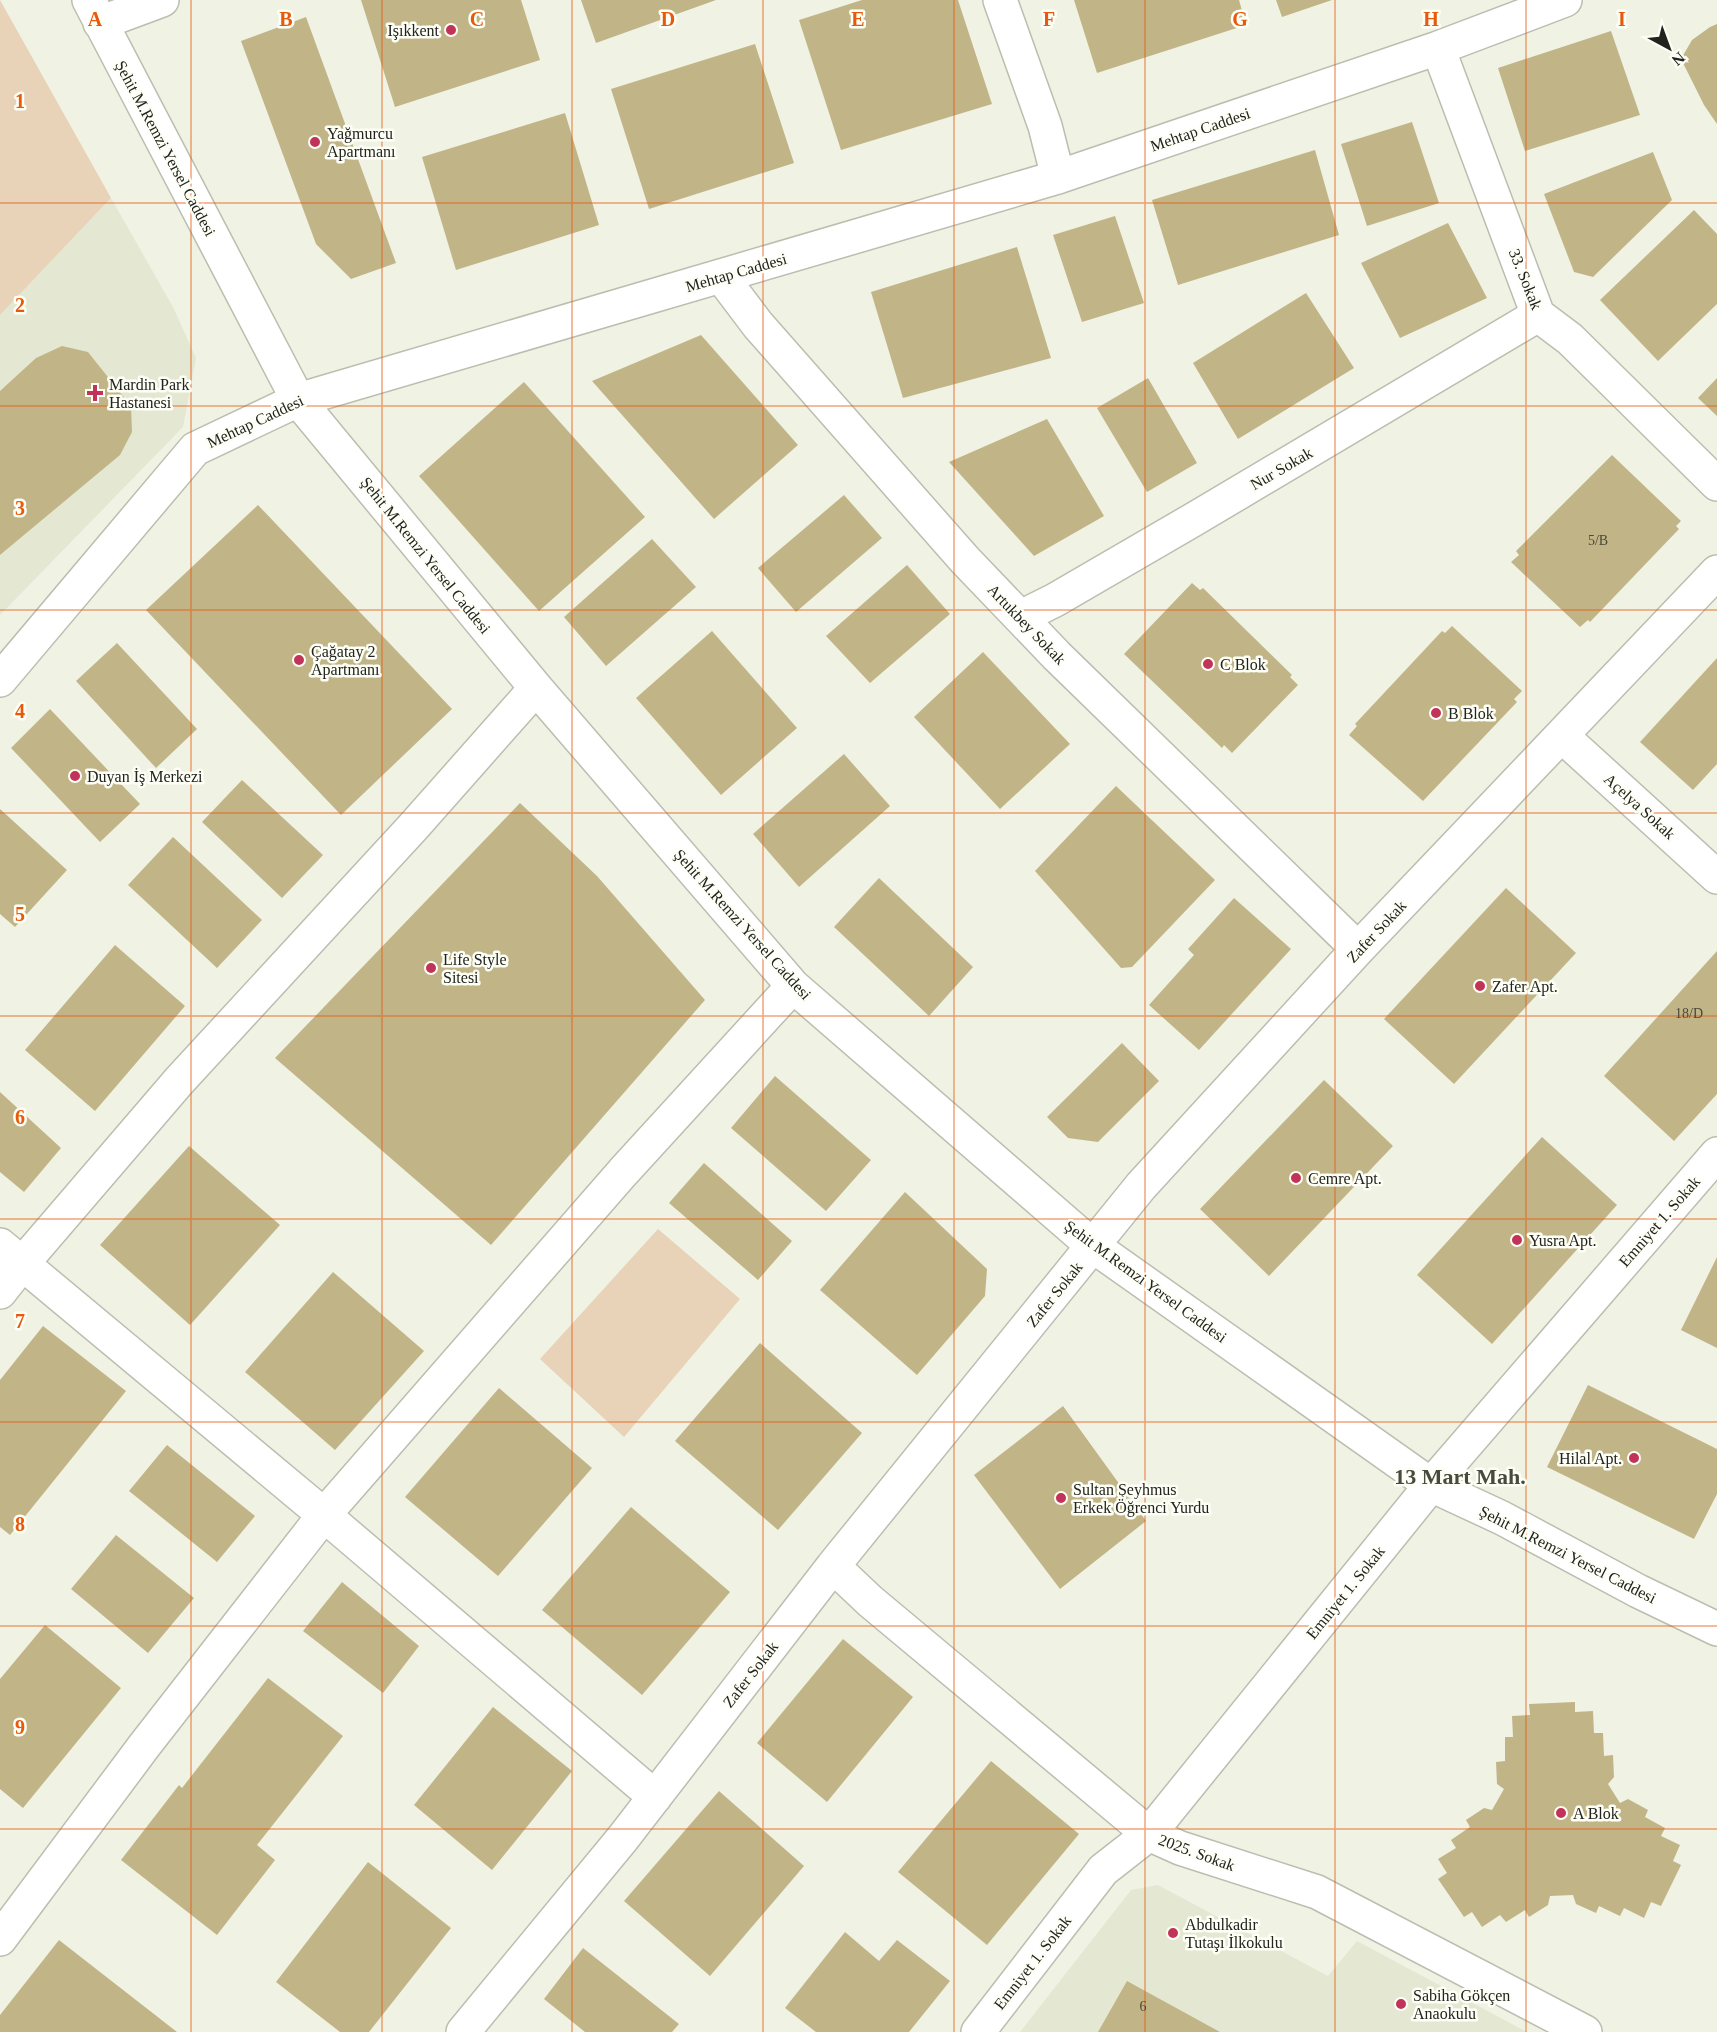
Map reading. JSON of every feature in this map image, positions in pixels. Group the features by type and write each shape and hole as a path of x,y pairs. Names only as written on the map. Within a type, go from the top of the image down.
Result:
{"street":[{"path":"95,12 162,0"},
{"path":"1000,0 1045,126 1058,177"},
{"name":"Mehtap Caddesi","path":"0,680 195,449 298,400 1058,177 1438,48 1565,0"},
{"name":"Şehit M.Remzi Yersel Caddesi","path":"95,12 298,400 536,688 793,986 1093,1246 1431,1485 1502,1518 1638,1591 1717,1629"},
{"name":"33. Sokak","path":"1438,48 1538,315 1570,339 1717,484"},
{"name":"Artukbey Sokak","path":"721,276 773,342 965,560 1056,656 1358,949"},
{"name":"Nur Sokak","path":"1021,617 1055,600 1201,515 1538,315"},
{"name":"Zafer Sokak","path":"463,2032 655,1797 833,1566 1141,1186 1358,949 1717,572"},
{"path":"0,1292 11,1254 179,1081 414,826 536,688"},
{"name":"Açelya Sokak","path":"1562,736 1717,877"},
{"path":"0,1939 144,1746 324,1515 623,1172 793,986"},
{"name":"Emniyet 1. Sokak","path":"978,2032 1103,1870 1149,1834 1431,1485 1716,1156"},
{"path":"11,1254 324,1515 655,1797"},
{"name":"2025. Sokak","path":"833,1566 870,1601 1149,1834 1180,1848 1317,1892 1585,2032"}],"shaded area":[{"path":"0,0 111,198 0,315"},
{"name":"Mardin Park Hastanesi","path":"111,198 173,307 196,358 183,427 0,615 0,315"},
{"path":"658,1229 740,1299 624,1437 540,1359"},
{"name":"Abdulkadir Tutaşı İlkokulu","path":"1158,1885 1328,1976 1357,1941 1527,2032 1020,2032 1131,1890"}],"building":[{"name":"Işıkkent","path":"361,0 521,0 540,60 395,107"},
{"path":"581,0 716,0 596,43"},
{"path":"862,0 958,0 992,104 841,150 799,20"},
{"path":"1074,0 1239,0 1246,25 1097,73"},
{"path":"1276,0 1332,0 1282,17"},
{"name":"Yağmurcu Apartmanı","path":"306,17 396,263 351,279 316,244 241,41"},
{"path":"1717,24 1717,124 1704,105 1681,59 1692,40"},
{"path":"1611,31 1640,115 1525,151 1498,68"},
{"path":"755,44 794,163 649,209 611,89"},
{"path":"565,113 599,225 456,270 422,157"},
{"path":"1412,122 1439,203 1367,226 1341,144"},
{"path":"1315,150 1339,235 1178,285 1152,200"},
{"path":"1653,152 1672,200 1593,277 1574,272 1544,194"},
{"path":"1694,210 1717,234 1717,304 1658,361 1600,300"},
{"path":"1115,216 1144,303 1082,322 1053,235"},
{"path":"1448,223 1487,298 1400,338 1361,263"},
{"path":"1017,247 1051,358 903,398 871,292"},
{"path":"1306,293 1354,368 1238,439 1193,363"},
{"path":"701,335 798,445 714,519 592,381"},
{"path":"62,346 88,352 131,406 132,432 120,455 0,555 0,391 36,358"},
{"path":"1148,378 1197,463 1147,492 1097,408"},
{"path":"1717,378 1717,416 1698,398"},
{"path":"524,382 645,517 539,611 419,476"},
{"path":"1047,419 1104,516 1034,556 949,462"},
{"path":"1612,455 1681,521 1676,526 1679,529 1590,622 1588,620 1580,627 1511,562 1519,555 1516,551"},
{"path":"844,495 882,538 796,612 758,568"},
{"name":"Çağatay 2 Apartmanı","path":"258,505 452,709 341,815 146,610"},
{"path":"652,539 696,587 606,666 564,617"},
{"path":"907,565 950,614 870,683 826,636"},
{"name":"C Blok","path":"1192,583 1200,590 1203,588 1292,675 1290,677 1298,685 1232,753 1224,745 1222,748 1124,654"},
{"name":"B Blok","path":"1452,626 1522,691 1514,699 1517,702 1423,801 1349,735 1357,726 1355,724 1442,631 1445,633"},
{"path":"712,631 797,728 721,795 636,698"},
{"path":"117,643 197,729 156,768 76,681"},
{"path":"983,652 1070,744 1000,809 914,717"},
{"path":"1717,658 1717,764 1693,790 1640,742"},
{"name":"Duyan İş Merkezi","path":"50,709 140,804 100,842 11,748"},
{"path":"844,754 890,806 799,887 753,834"},
{"path":"242,780 323,855 282,898 202,822"},
{"path":"1116,786 1215,880 1132,967 1121,968 1035,871"},
{"path":"520,803 597,876 705,1000 491,1245 275,1058"},
{"path":"0,809 67,870 15,927 0,914"},
{"path":"173,837 262,920 217,968 128,885"},
{"path":"879,878 973,967 929,1016 834,927"},
{"name":"Zafer Apt.","path":"1506,888 1576,953 1454,1084 1384,1019"},
{"path":"1234,898 1291,949 1199,1050 1149,1005 1194,955 1188,949"},
{"path":"115,945 185,1006 95,1111 25,1050"},
{"path":"1717,951 1717,1094 1674,1141 1604,1076"},
{"path":"1122,1043 1159,1081 1098,1142 1068,1138 1047,1117"},
{"path":"775,1076 871,1160 826,1211 731,1128"},
{"name":"Cemre Apt.","path":"1324,1080 1393,1146 1269,1276 1200,1209"},
{"path":"0,1092 61,1148 24,1192 0,1172"},
{"name":"Yusra Apt.","path":"1542,1137 1617,1205 1492,1344 1417,1275"},
{"path":"189,1146 280,1225 190,1325 100,1245"},
{"path":"704,1163 792,1241 758,1280 669,1203"},
{"path":"905,1192 987,1269 985,1296 917,1375 820,1290"},
{"path":"1717,1257 1717,1348 1681,1330"},
{"path":"333,1272 424,1351 335,1450 245,1372"},
{"path":"43,1326 126,1391 10,1535 0,1527 0,1380"},
{"path":"760,1343 862,1433 778,1530 675,1441"},
{"name":"Hilal Apt.","path":"1588,1385 1717,1449 1717,1494 1694,1539 1547,1467"},
{"path":"499,1388 592,1468 498,1576 405,1497"},
{"name":"Sultan Şeyhmus Erkek Öğrenci Yurdu","path":"1063,1406 1146,1521 1060,1589 974,1475"},
{"path":"167,1445 255,1516 217,1562 129,1491"},
{"path":"631,1507 730,1592 642,1695 542,1610"},
{"path":"116,1535 194,1598 148,1653 71,1589"},
{"path":"342,1582 419,1646 383,1693 303,1631"},
{"path":"45,1625 121,1688 23,1808 0,1789 0,1679"},
{"path":"843,1639 913,1697 827,1802 757,1743"},
{"path":"268,1678 343,1736 257,1845 275,1860 217,1935 121,1860 179,1785 182,1788"},
{"name":"A Blok","path":"1575,1702 1575,1712 1593,1711 1594,1733 1603,1733 1604,1756 1613,1755 1614,1777 1608,1784 1620,1803 1628,1799 1648,1810 1645,1817 1665,1828 1661,1836 1680,1845 1673,1861 1681,1865 1661,1906 1651,1902 1644,1918 1624,1908 1620,1916 1599,1906 1596,1913 1576,1904 1573,1895 1550,1896 1548,1905 1529,1917 1525,1910 1506,1922 1500,1915 1482,1927 1472,1912 1464,1917 1438,1879 1447,1873 1438,1859 1456,1848 1451,1840 1470,1827 1466,1820 1484,1808 1492,1810 1504,1789 1497,1784 1496,1762 1505,1761 1505,1737 1513,1737 1512,1716 1530,1715 1529,1704"},
{"path":"493,1707 572,1771 492,1870 414,1805"},
{"path":"991,1761 1079,1834 987,1945 898,1872"},
{"path":"719,1791 804,1866 710,1976 624,1901"},
{"path":"368,1862 451,1928 369,2032 340,2032 276,1982"},
{"path":"845,1932 879,1961 897,1940 950,1981 909,2032 816,2032 785,2008"},
{"path":"59,1940 177,2032 0,2032 0,2015"},
{"path":"583,1948 679,2024 672,2032 585,2032 544,1999"},
{"path":"1127,1981 1220,2032 1098,2032"}],"place":[{"name":"Işıkkent","path":"451,30"},
{"name":"Yağmurcu Apartmanı","path":"315,142"},
{"name":"Mardin Park Hastanesi","path":"95,393"},
{"name":"Çağatay 2 Apartmanı","path":"299,660"},
{"name":"C Blok","path":"1208,664"},
{"name":"B Blok","path":"1436,713"},
{"name":"Duyan İş Merkezi","path":"75,776"},
{"name":"Life Style Sitesi","path":"431,968"},
{"name":"Zafer Apt.","path":"1480,986"},
{"name":"Cemre Apt.","path":"1296,1178"},
{"name":"Yusra Apt.","path":"1517,1240"},
{"name":"Hilal Apt.","path":"1634,1458"},
{"name":"Sultan Şeyhmus Erkek Öğrenci Yurdu","path":"1061,1498"},
{"name":"A Blok","path":"1561,1813"},
{"name":"Abdulkadir Tutaşı İlkokulu","path":"1173,1933"},
{"name":"Sabiha Gökçen Anaokulu","path":"1401,2004"}],"district":[{"name":"13 Mart Mah.","path":"1460,1476"}]}
